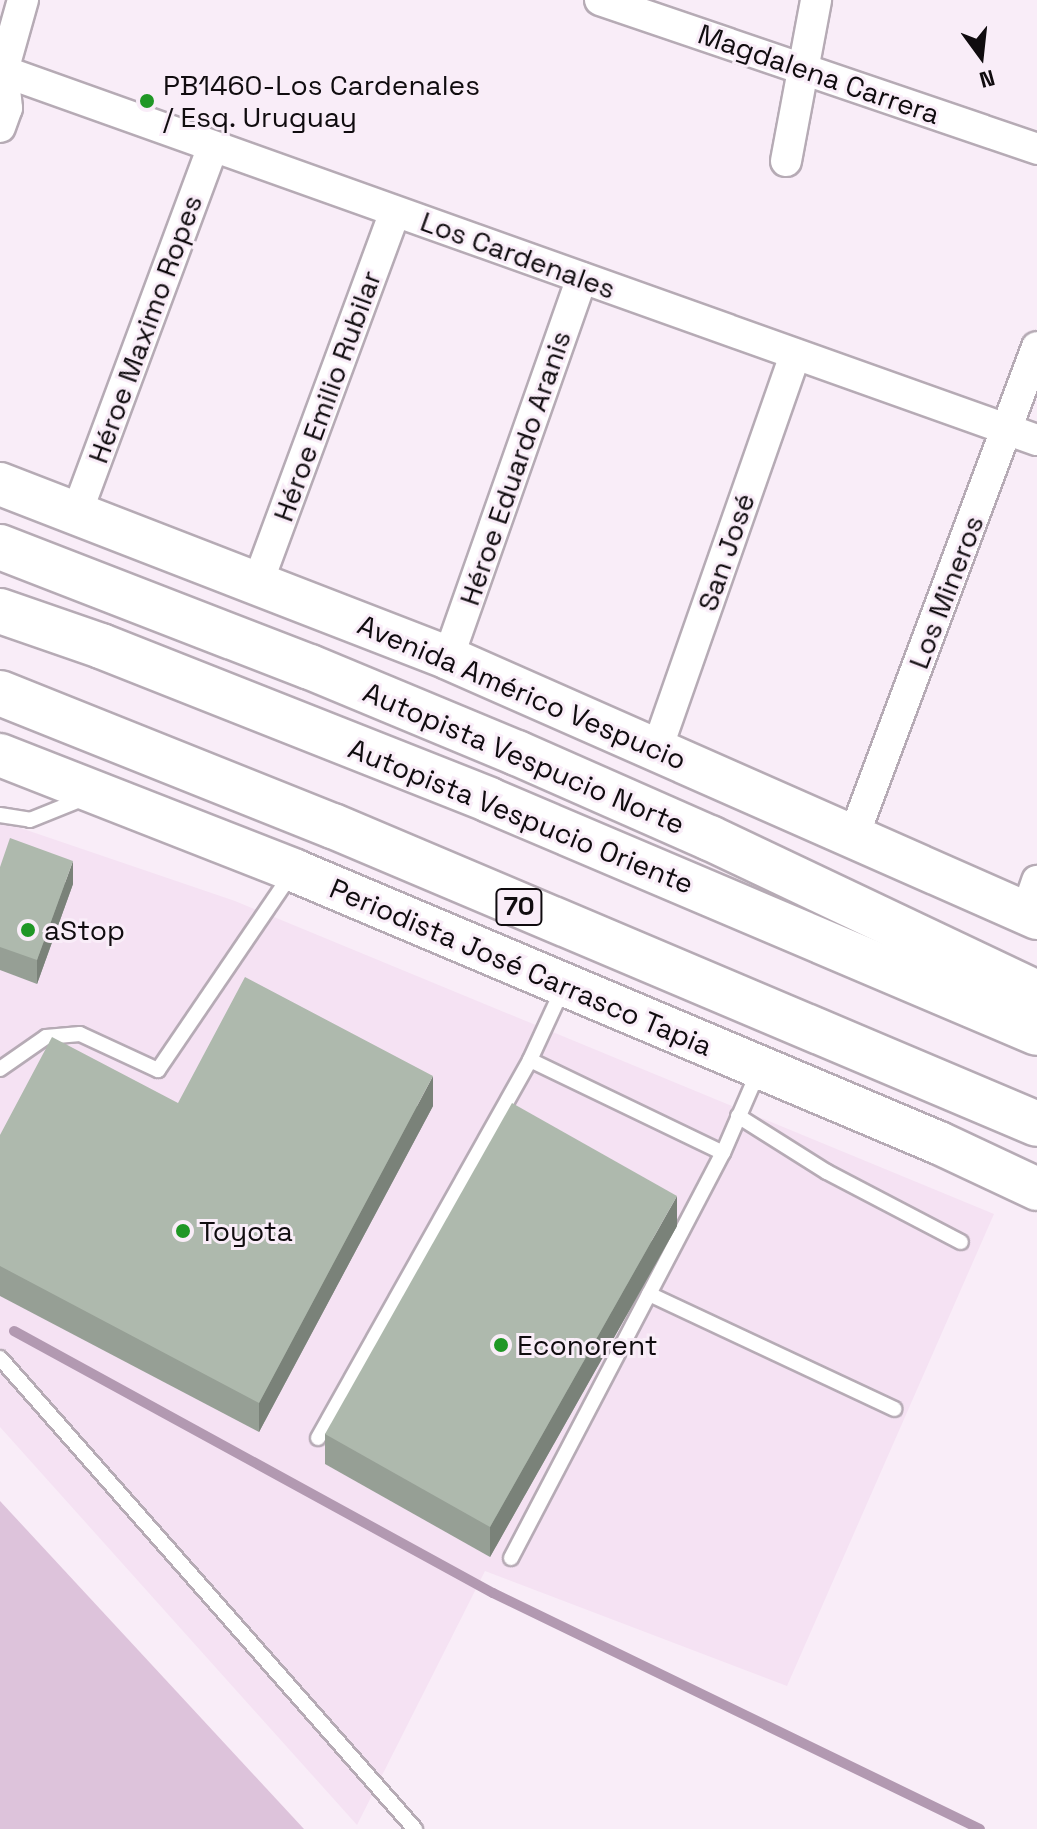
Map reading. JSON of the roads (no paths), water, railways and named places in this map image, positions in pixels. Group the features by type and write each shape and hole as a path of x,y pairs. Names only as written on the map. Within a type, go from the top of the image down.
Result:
{"highway":[{"name":"Autopista Vespucio Norte","path":"0,547 310,667 517,753 806,883 1037,993"},
{"name":"Autopista Vespucio Oriente","path":"0,611 101,646 489,800 1037,1033"},
{"name":"70","path":"0,693 333,826 1037,1124"}],"main road":[{"name":"Avenida Américo Vespucio","path":"0,484 448,658 854,835 1033,904"},
{"name":"Periodista José Carrasco Tapia","path":"0,755 293,870 939,1143 1037,1189"}],"street":[{"path":"0,127 7,108 2,70 23,0"},
{"name":"Magdalena Carrera","path":"600,0 1037,149"},
{"path":"786,161 816,0"},
{"name":"Los Cardenales","path":"2,70 1037,440"},
{"name":"Héroe Maximo Ropes","path":"77,512 213,146"},
{"name":"Héroe Emilio Rubilar","path":"258,582 395,211"},
{"name":"Héroe Eduardo Aranis","path":"448,658 582,278"},
{"name":"Los Mineros","path":"854,835 1037,347"},
{"name":"San José","path":"657,749 795,354"}],"lane":[{"path":"0,815 30,820 98,793"},
{"path":"0,1069 46,1037 80,1034 158,1070 293,870"},
{"path":"318,1438 530,1060 564,986"},
{"path":"530,1060 723,1153"},
{"path":"511,1558 723,1153 759,1068"},
{"path":"738,1116 827,1172 961,1242"},
{"path":"649,1294 894,1409"},
{"path":"0,1358 415,1829"}],"waterway":[{"path":"14,1331 493,1593 980,1829"}],"place":[{"name":"PB1460-Los Cardenales / Esq. Uruguay","path":"147,101"},
{"name":"aStop","path":"28,930"},
{"name":"Toyota","path":"183,1231"},
{"name":"Econorent","path":"501,1345"}]}
